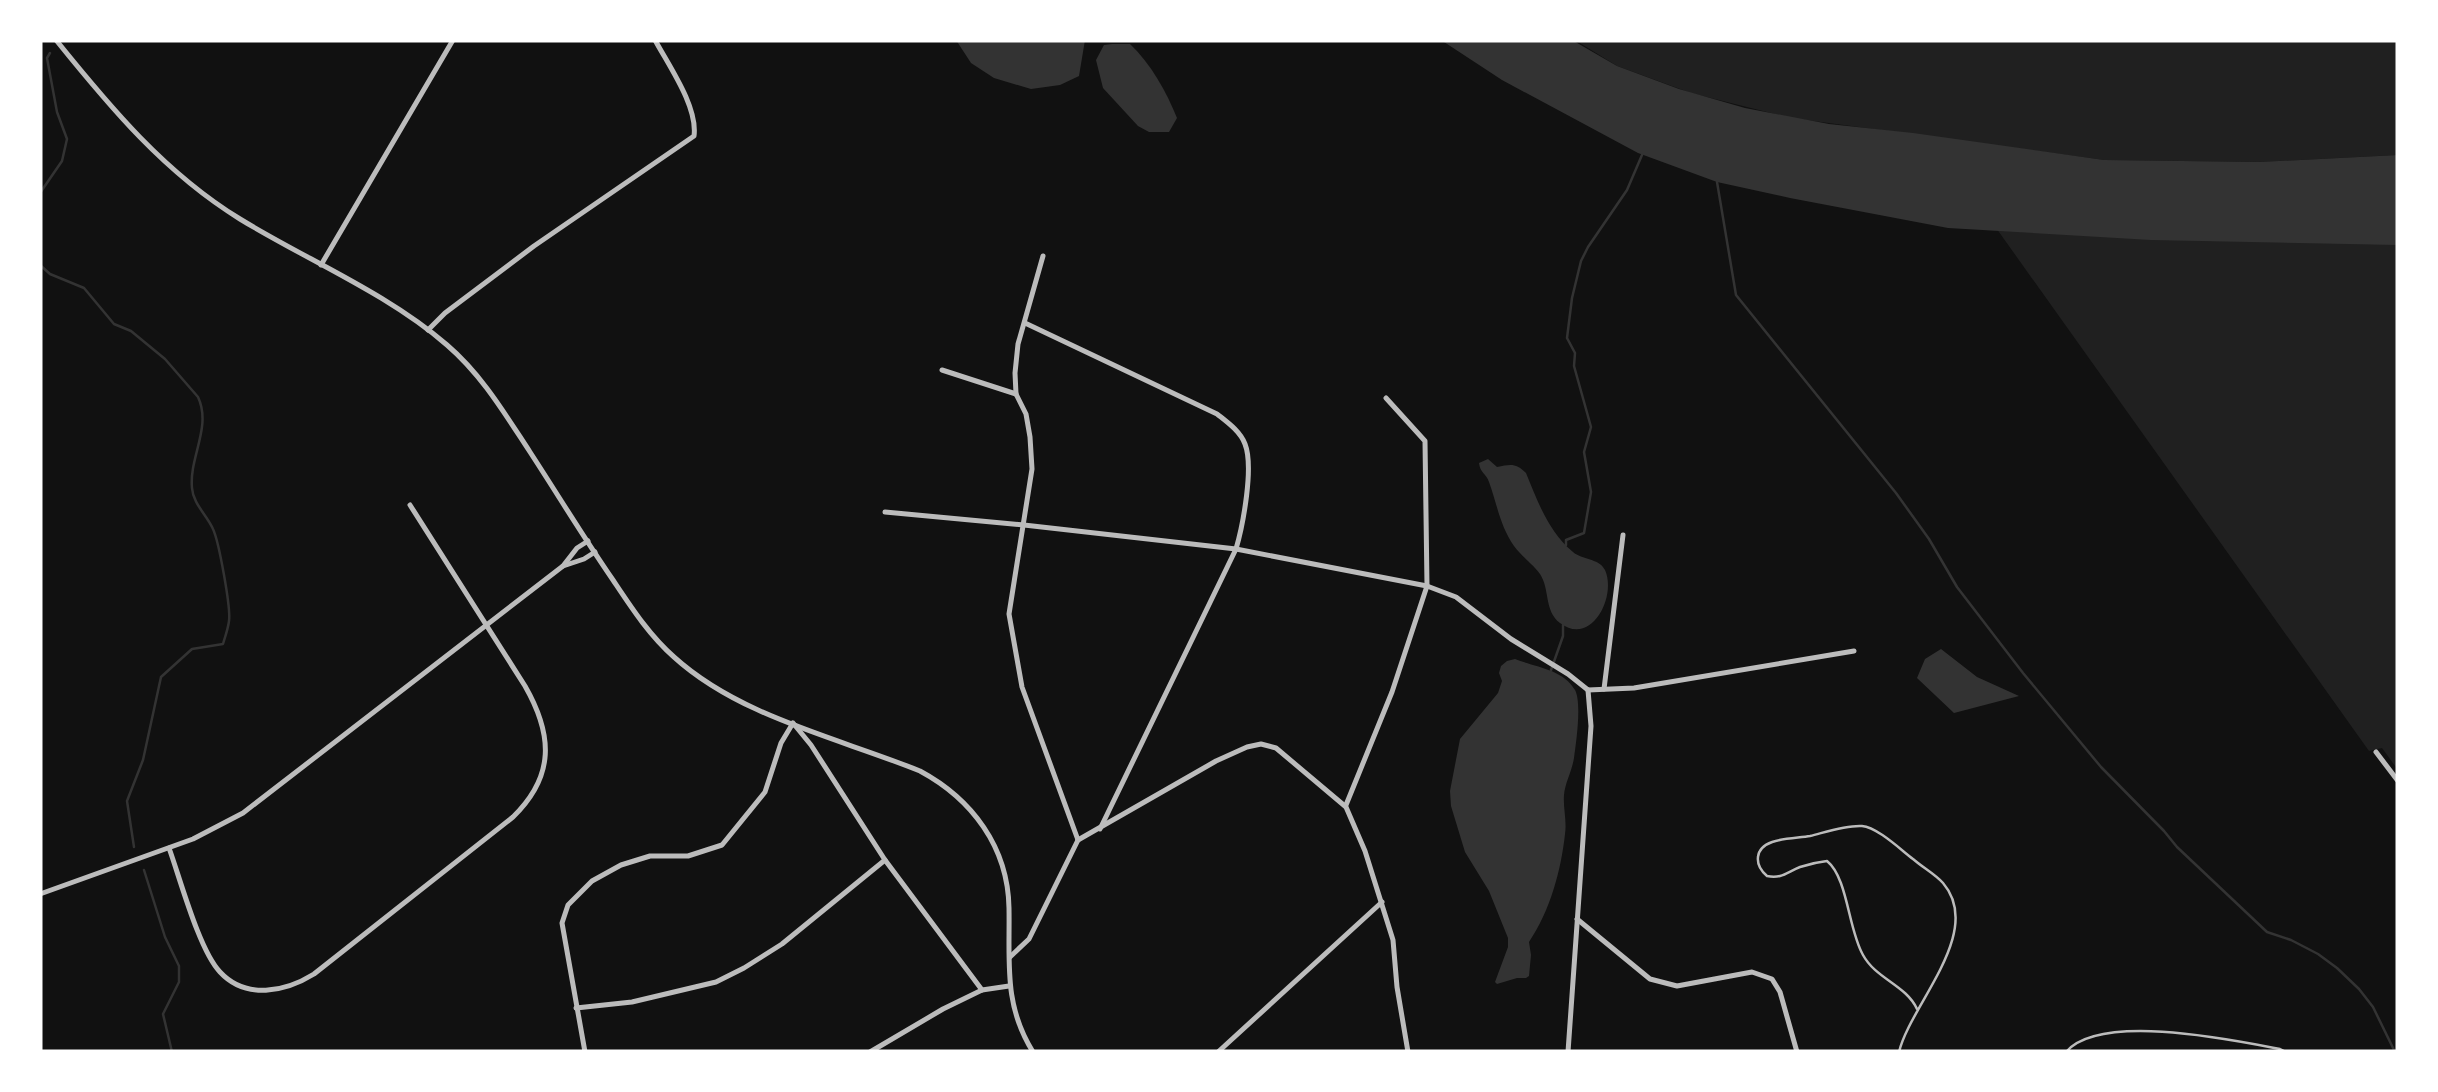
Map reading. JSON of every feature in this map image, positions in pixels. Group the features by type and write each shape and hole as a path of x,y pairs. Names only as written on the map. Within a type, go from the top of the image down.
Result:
{"street":[{"path":"56,40 121,118 185,179 239,218 428,330 465,362 489,390 646,627 684,666 738,700 920,771 964,802 990,835 1004,872 1010,906 1009,986 1018,1024 1033,1052"},
{"path":"321,266 453,40"},
{"path":"428,330 534,246 694,136 692,110 655,40"},
{"path":"1043,256 1018,344 1015,373 1016,394 1026,414 1030,436 1032,469 1009,614 1022,688 1078,840"},
{"path":"1025,323 1218,414 1245,442 1248,459 1236,549 1100,829"},
{"path":"942,370 1016,394"},
{"path":"1345,806 1392,692 1428,586 1425,441 1386,398"},
{"path":"169,848 202,940 221,973 236,984 256,990 280,990 314,974 512,818 530,798 542,774 546,749 538,711 410,505"},
{"path":"886,512 1236,549 1428,586 1456,597 1510,639 1588,690 1634,688 1854,651"},
{"path":"1604,689 1623,535"},
{"path":"40,894 169,848 244,814 564,566 577,548 588,542"},
{"path":"564,566 595,552"},
{"path":"1568,1052 1590,726 1588,690"},
{"path":"794,723 885,860 982,990"},
{"path":"586,1052 562,923 568,905 592,880 621,865 650,856 688,856 722,845 766,792 781,743 794,723"},
{"path":"1008,959 1029,939 1078,840 1216,761 1261,744 1276,748 1345,806 1365,852 1393,940 1408,1052"},
{"path":"2376,752 2398,781"},
{"path":"576,1008 632,1002 716,982 782,944 885,860"},
{"path":"1218,1052 1382,902"},
{"path":"1576,918 1650,979 1677,986 1752,972 1772,979 1780,992 1796,1052"},
{"path":"870,1052 982,990 1009,986"}],"lane":[{"path":"1900,1052 1916,1010 1948,952 1954,914 1944,884 1868,826 1771,841 1762,846 1758,861 1767,876 1782,877 1820,862 1827,861 1833,866 1840,876 1863,955 1870,967 1912,999 1916,1010"},
{"path":"2066,1052 2091,1036 2152,1032 2198,1033 2286,1052"}],"shaded area":[{"path":"956,40 1085,40 1079,76 1060,85 1031,89 994,78 971,63"},
{"path":"1441,40 1572,40 1617,66 1745,108 1829,124 2104,160 2259,162 2398,155 2398,245 2151,240 1948,228 1790,198 1717,182 1638,153 1502,80"},
{"path":"1575,40 2398,40 2398,155 2259,162 2104,160 1791,118 1691,93 1617,66"},
{"path":"1130,44 1157,78 1177,118 1169,132 1149,132 1138,126 1103,88 1096,60 1104,45"},
{"path":"1979,204 2398,214 2398,770 2382,748 2369,751"},
{"path":"1488,459 1497,467 1513,465 1526,473 1557,535 1573,552 1599,563 1605,570 1608,581 1604,605 1591,624 1571,629 1555,618 1540,574 1505,531 1479,463"},
{"path":"1941,649 1977,677 2019,696 1954,713 1917,678 1925,659"},
{"path":"1515,659 1556,673 1570,683 1577,696 1578,723 1564,795 1561,862 1549,904 1529,942 1529,976 1497,984 1508,938 1489,891 1465,852 1450,791 1460,739 1498,693 1501,666"}],"waterway":[{"path":"40,193 62,161 67,139 57,112 47,58 50,53"},
{"path":"1566,545 1566,540 1584,533 1591,492 1584,452 1591,427 1574,366 1575,353 1567,338 1572,298 1581,261 1627,190 1642,155"},
{"path":"1717,182 1736,295 1896,493 1957,587 2023,673 2101,767 2177,847 2267,932 2318,954 2359,989 2373,1007 2395,1052"},
{"path":"40,265 50,274 84,288 114,324 131,331 165,359 198,397 202,408 192,488 215,536 229,621 223,644 192,649 161,677 143,760 127,801 134,847"},
{"path":"1551,670 1563,625"},
{"path":"144,870 165,937 179,966 179,982 163,1014 172,1052"}]}
